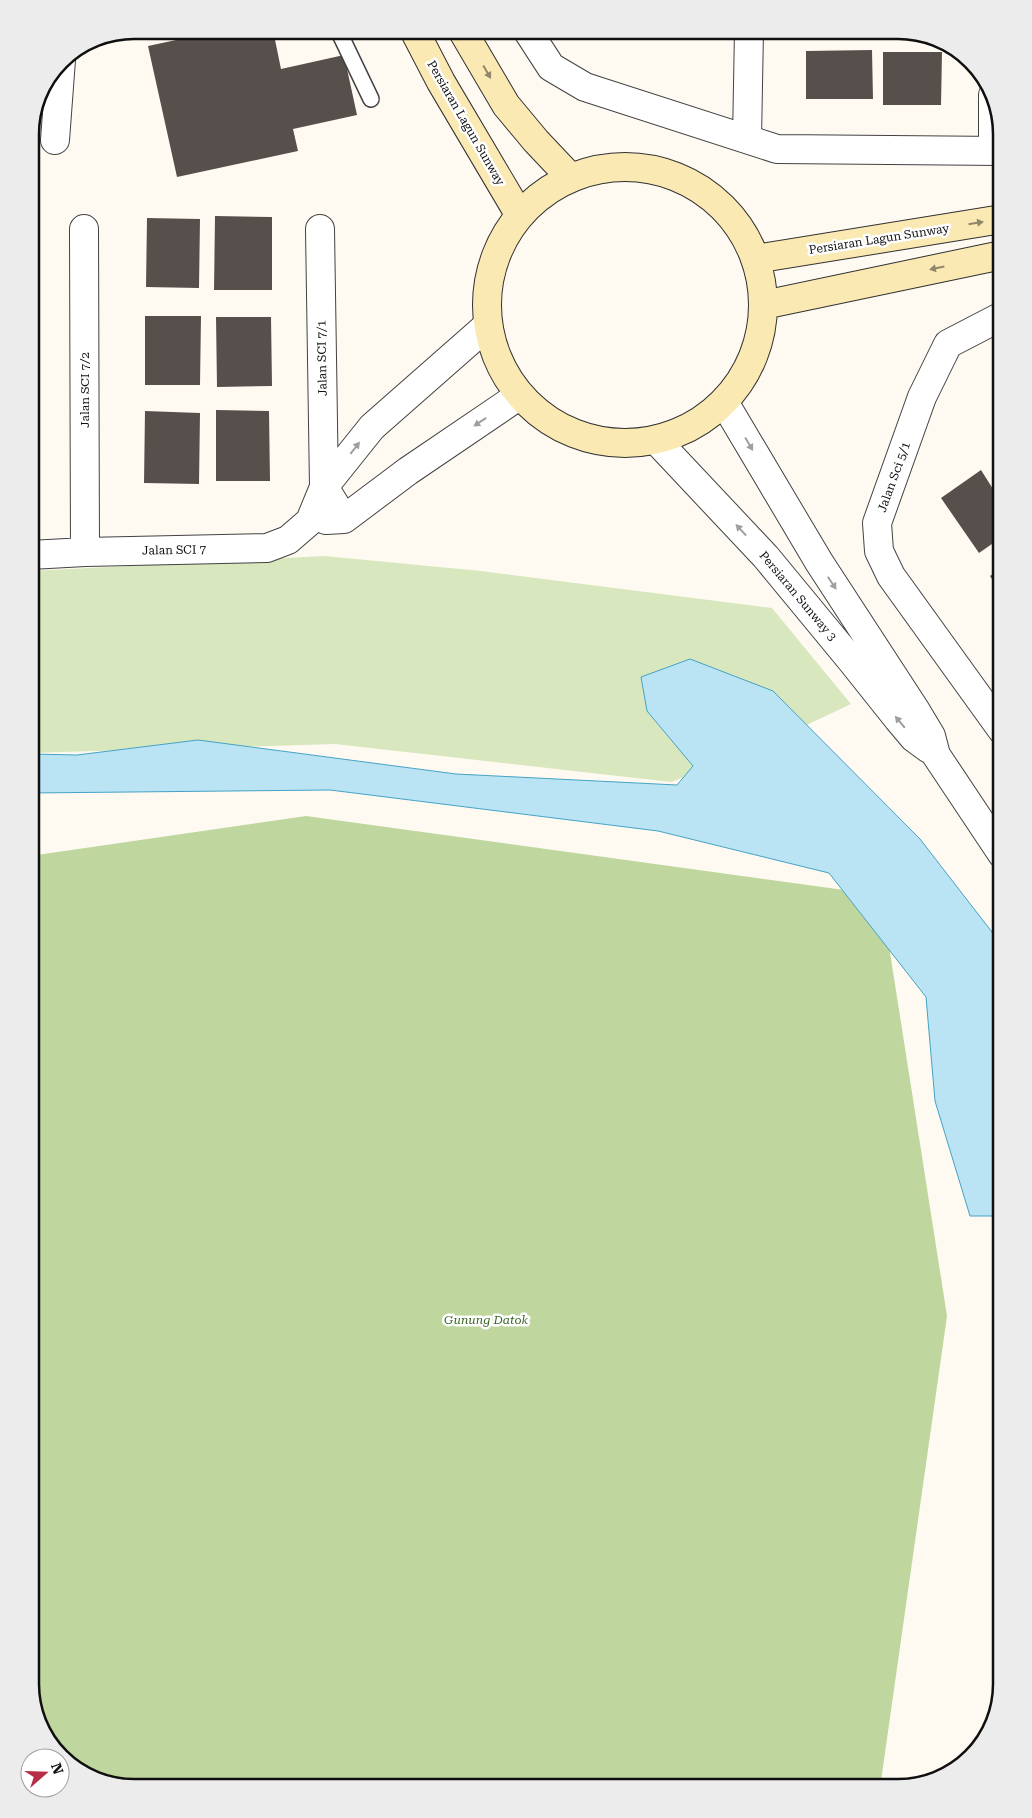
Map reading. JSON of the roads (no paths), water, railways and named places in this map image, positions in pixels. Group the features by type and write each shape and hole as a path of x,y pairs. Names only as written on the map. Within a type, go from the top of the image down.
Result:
{"main road":[{"name":"Persiaran Lagun Sunway","path":"419,39 441,82 519,214"},
{"path":"467,39 506,105 570,177"},
{"path":"614,166 659,170 700,189 714,201 733,219 755,259 763,305 759,340 745,374 724,402 693,426 656,440 619,443 582,437 548,420 520,395 499,362 488,324 488,285 499,248 519,214 542,193 570,177 614,166"},
{"name":"Persiaran Lagun Sunway","path":"755,259 993,220"},
{"path":"763,305 993,257"}],"street":[{"path":"533,39 551,67 585,87 777,149 993,150"},
{"path":"747,139 749,39"},
{"path":"55,140 60,74"},
{"name":"Jalan SCI 7/2","path":"84,229 85,552"},
{"name":"Jalan SCI 7/1","path":"320,229 324,487"},
{"name":"Jalan Sci 5/1","path":"993,321 948,344 922,397 877,523 879,551 891,576 993,718"},
{"path":"488,324 372,427 324,487 310,522 344,519 408,471 520,395"},
{"name":"Persiaran Sunway 3","path":"724,402 818,562 916,711 931,736 936,755"},
{"name":"Persiaran Sunway 3","path":"656,440 766,557 914,738 936,755 993,840"},
{"path":"324,487 344,519"},
{"name":"Jalan SCI 7","path":"39,555 267,548 288,540 310,522"},
{"path":"766,557 799,528"}],"lane":[{"path":"342,39 371,99"}],"water":[{"path":"690,659 773,691 920,839 993,933 993,1216 970,1216 935,1101 926,997 829,873 658,831 330,790 39,793 39,754 77,755 198,740 456,774 677,785 693,766 647,711 641,677"}],"park label":[{"name":"Gunung Datok","path":"486,1320"}]}
